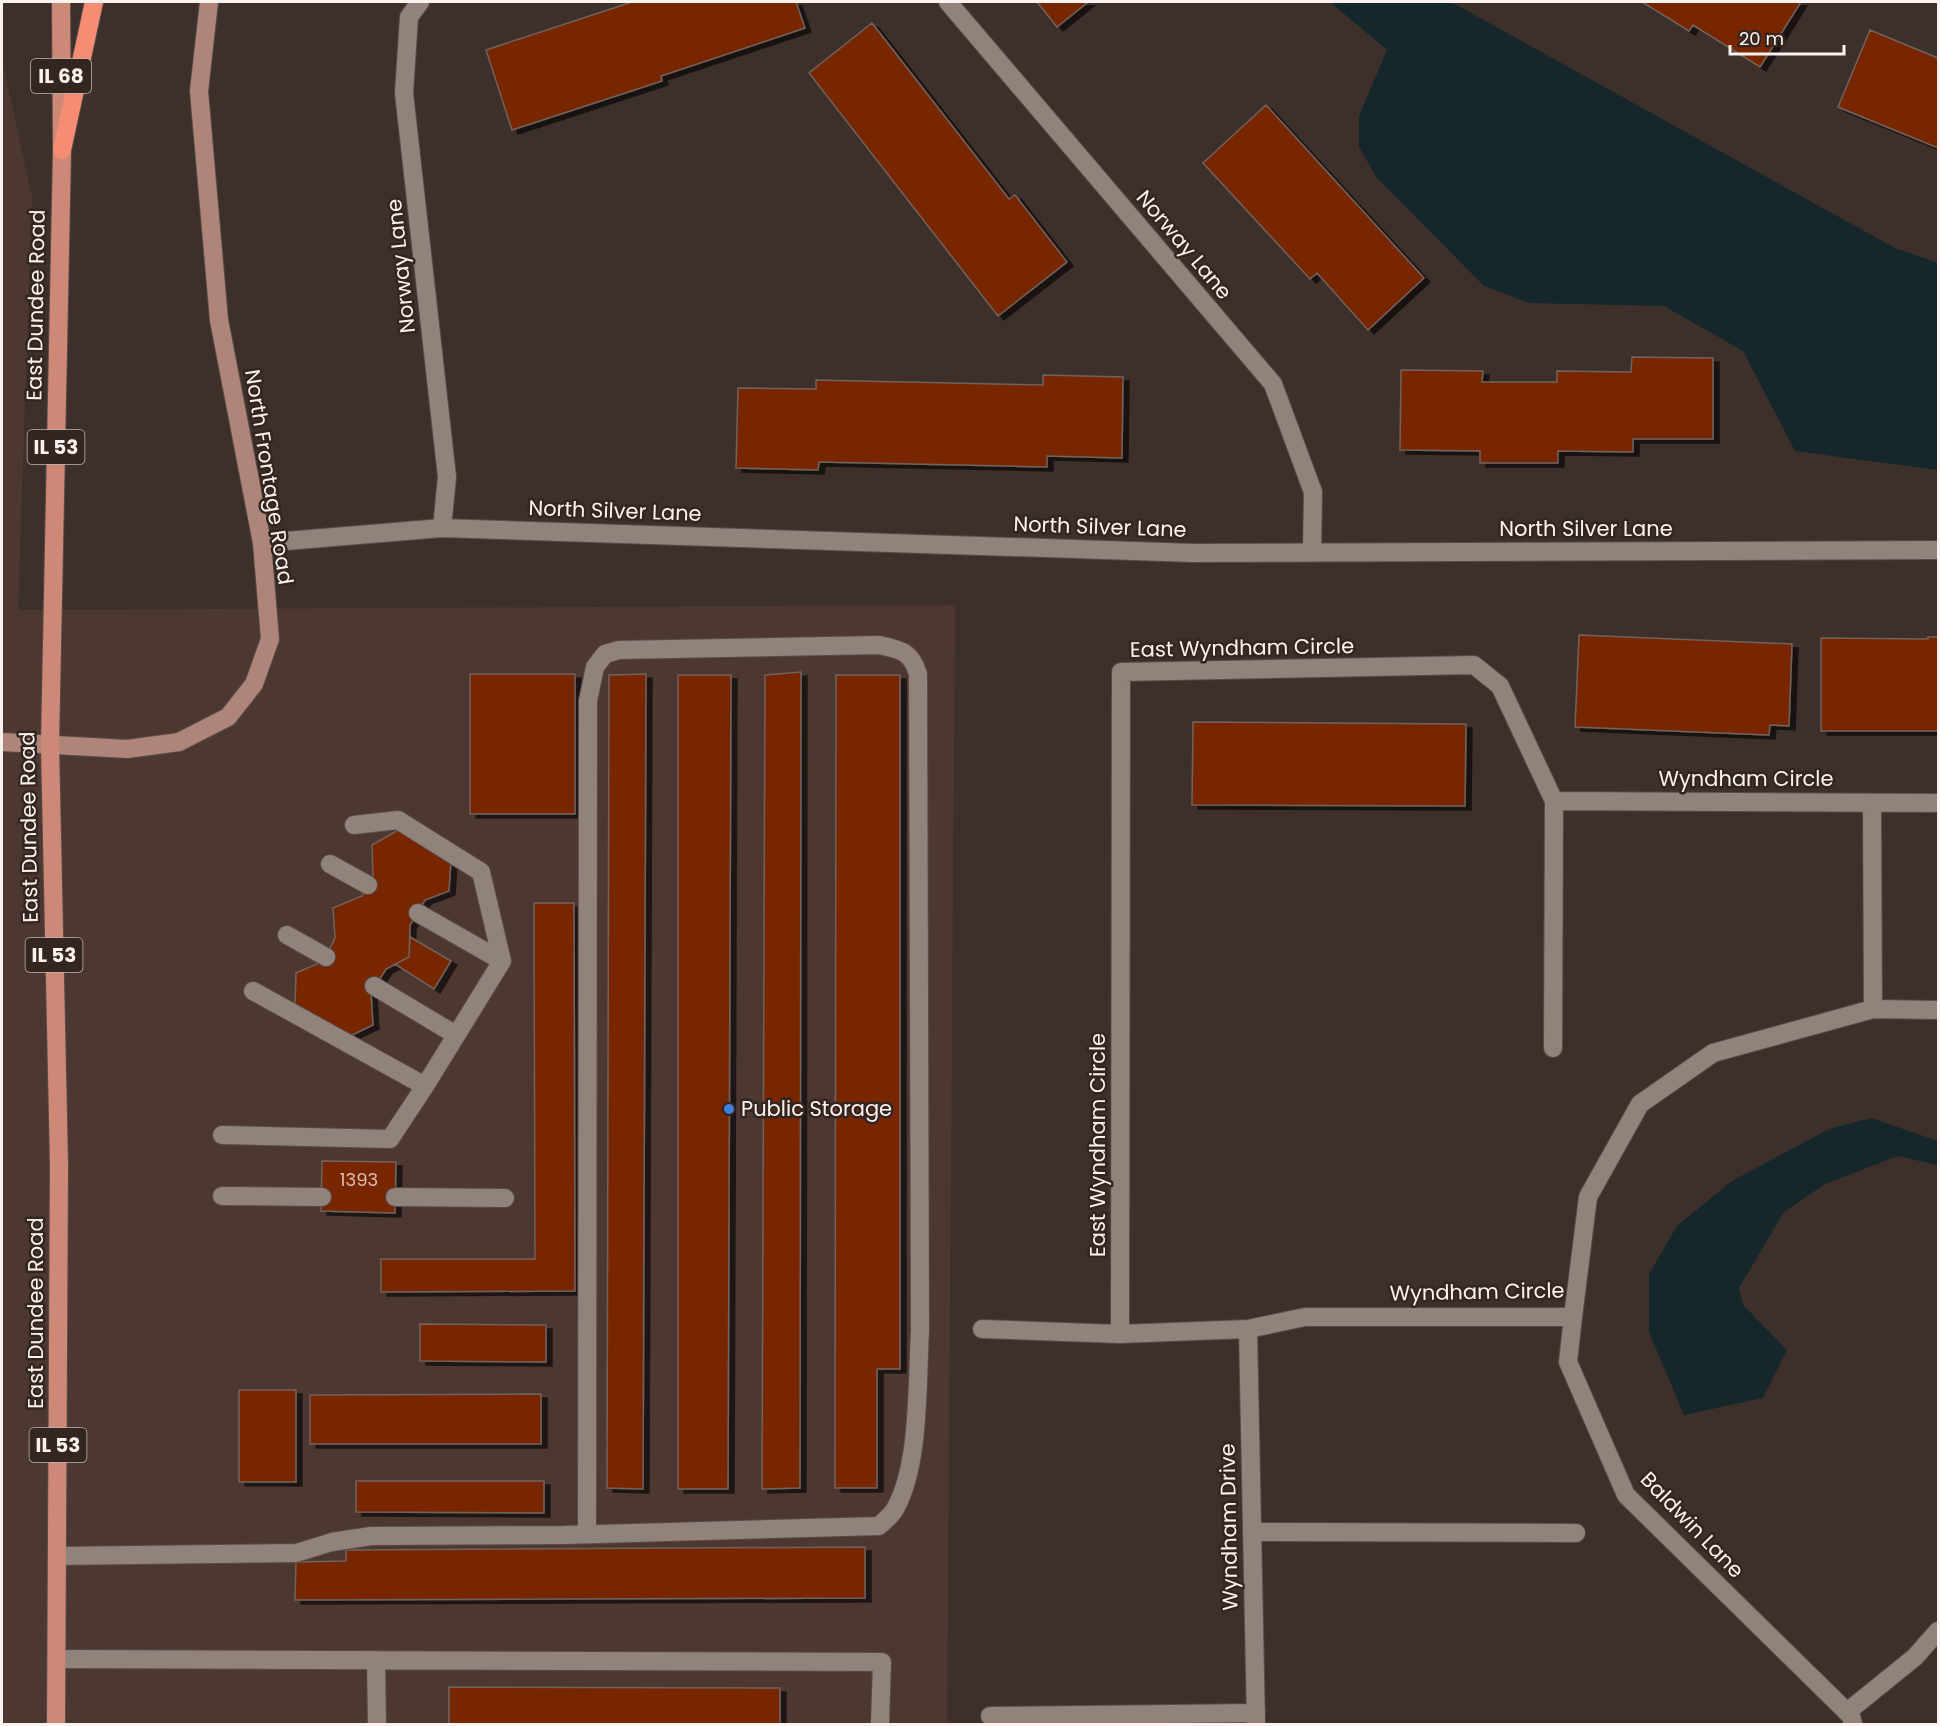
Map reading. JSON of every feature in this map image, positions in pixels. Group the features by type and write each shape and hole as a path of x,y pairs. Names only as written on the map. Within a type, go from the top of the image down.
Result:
{"highway":[{"name":"IL 53","path":"62,150 93,2"}],"main road":[{"name":"East Dundee Road","path":"56,1725 58,1165 50,745 62,150 61,2"}],"street":[{"name":"North Frontage Road","path":"2,742 127,749 179,742 228,717 254,684 270,639 262,543 219,320 199,91 209,2"},
{"name":"Norway Lane","path":"420,2 409,17 404,93 447,477 442,528"},
{"name":"Norway Lane","path":"948,2 1273,384 1313,492 1312,552"},
{"name":"North Silver Lane","path":"262,543 442,528 1181,552 1938,550"},
{"path":"57,1556 296,1553 332,1542 371,1536 587,1534 879,1526 894,1512 906,1487 915,1435 920,1307 918,674 914,660 903,651 879,645 619,650 605,654 595,667 588,701 587,1534"},
{"name":"East Wyndham Circle","path":"1120,1334 1121,672 1474,665 1500,686 1554,801 1553,1048"},
{"name":"Wyndham Circle","path":"1554,801 1938,803"},
{"path":"1872,803 1873,1009"},
{"path":"222,1135 390,1138 502,962 482,872 398,820 354,825"},
{"path":"330,864 368,885"},
{"path":"418,913 502,962"},
{"path":"287,935 326,957"},
{"path":"375,986 456,1035"},
{"path":"253,990 425,1086"},
{"name":"Wyndham Circle","path":"982,1329 1120,1334 1248,1329 1305,1317 1573,1317 1588,1197 1640,1104 1713,1053 1873,1009 1938,1010"},
{"path":"222,1196 322,1197"},
{"path":"395,1197 505,1198"},
{"name":"Baldwin Lane","path":"1573,1317 1568,1362 1626,1495 1850,1718"},
{"name":"Wyndham Drive","path":"1248,1329 1256,1719"},
{"path":"1252,1532 1576,1533"},
{"path":"1850,1718 1915,1657 1938,1631"},
{"path":"57,1659 882,1662 880,1725"},
{"path":"376,1660 377,1725"},
{"path":"990,1716 1256,1719"}],"shaded area":[{"path":"1330,2 1451,2 1895,248 1938,263 1938,470 1795,451 1743,351 1664,306 1529,303 1484,286 1377,178 1359,147 1359,116 1387,50"},
{"path":"2,59 32,197 18,610 955,605 947,1724 2,1724"},
{"path":"1871,1118 1938,1141 1938,1165 1898,1156 1825,1184 1784,1212 1739,1288 1743,1305 1787,1350 1763,1398 1684,1415 1649,1332 1649,1274 1677,1226 1732,1181 1829,1129"}],"building":[{"path":"632,2 796,2 805,28 661,76 662,81 512,130 486,50"},
{"path":"1037,2 1088,2 1057,27"},
{"path":"1642,2 1801,2 1760,67 1693,25 1689,31"},
{"path":"872,23 1009,199 1015,195 1067,262 998,316 809,73"},
{"path":"1870,30 1938,58 1938,148 1838,107"},
{"path":"1266,105 1424,278 1368,330 1317,273 1310,279 1203,163"},
{"path":"1632,357 1713,358 1713,439 1633,439 1633,452 1558,451 1558,463 1480,463 1480,451 1400,450 1401,370 1483,371 1482,382 1557,382 1557,371 1631,372"},
{"path":"1043,375 1123,377 1122,458 1047,456 1047,467 819,462 818,470 736,468 738,388 816,389 816,380 1043,385"},
{"path":"1579,635 1792,644 1789,726 1770,725 1769,735 1575,727"},
{"path":"1928,637 1938,637 1938,731 1821,731 1821,638 1928,639"},
{"path":"801,672 800,1488 762,1489 765,675"},
{"path":"470,674 575,674 575,814 470,814"},
{"path":"646,674 643,1489 607,1488 609,675"},
{"path":"678,675 731,675 728,1489 678,1489"},
{"path":"836,675 900,675 900,1369 877,1369 877,1488 835,1488"},
{"path":"1193,722 1466,724 1465,806 1192,805"},
{"path":"402,828 451,860 449,891 425,900 410,925 409,957 386,969 371,993 373,1025 348,1037 295,1005 296,973 324,961 335,938 333,908 362,896 373,875 372,845"},
{"path":"534,903 574,903 575,1291 381,1292 381,1259 535,1259"},
{"path":"410,937 451,961 434,989 395,964 409,957"},
{"path":"322,1161 396,1162 395,1213 321,1211"},
{"path":"420,1324 546,1325 546,1362 420,1361"},
{"path":"239,1390 296,1390 296,1482 239,1482"},
{"path":"541,1394 541,1444 310,1444 310,1395"},
{"path":"356,1481 544,1481 544,1513 356,1512"},
{"path":"865,1547 865,1598 295,1600 296,1562 346,1561 346,1550"},
{"path":"449,1687 780,1688 780,1724 449,1724"}],"place":[{"name":"Public Storage","path":"729,1109"}]}
